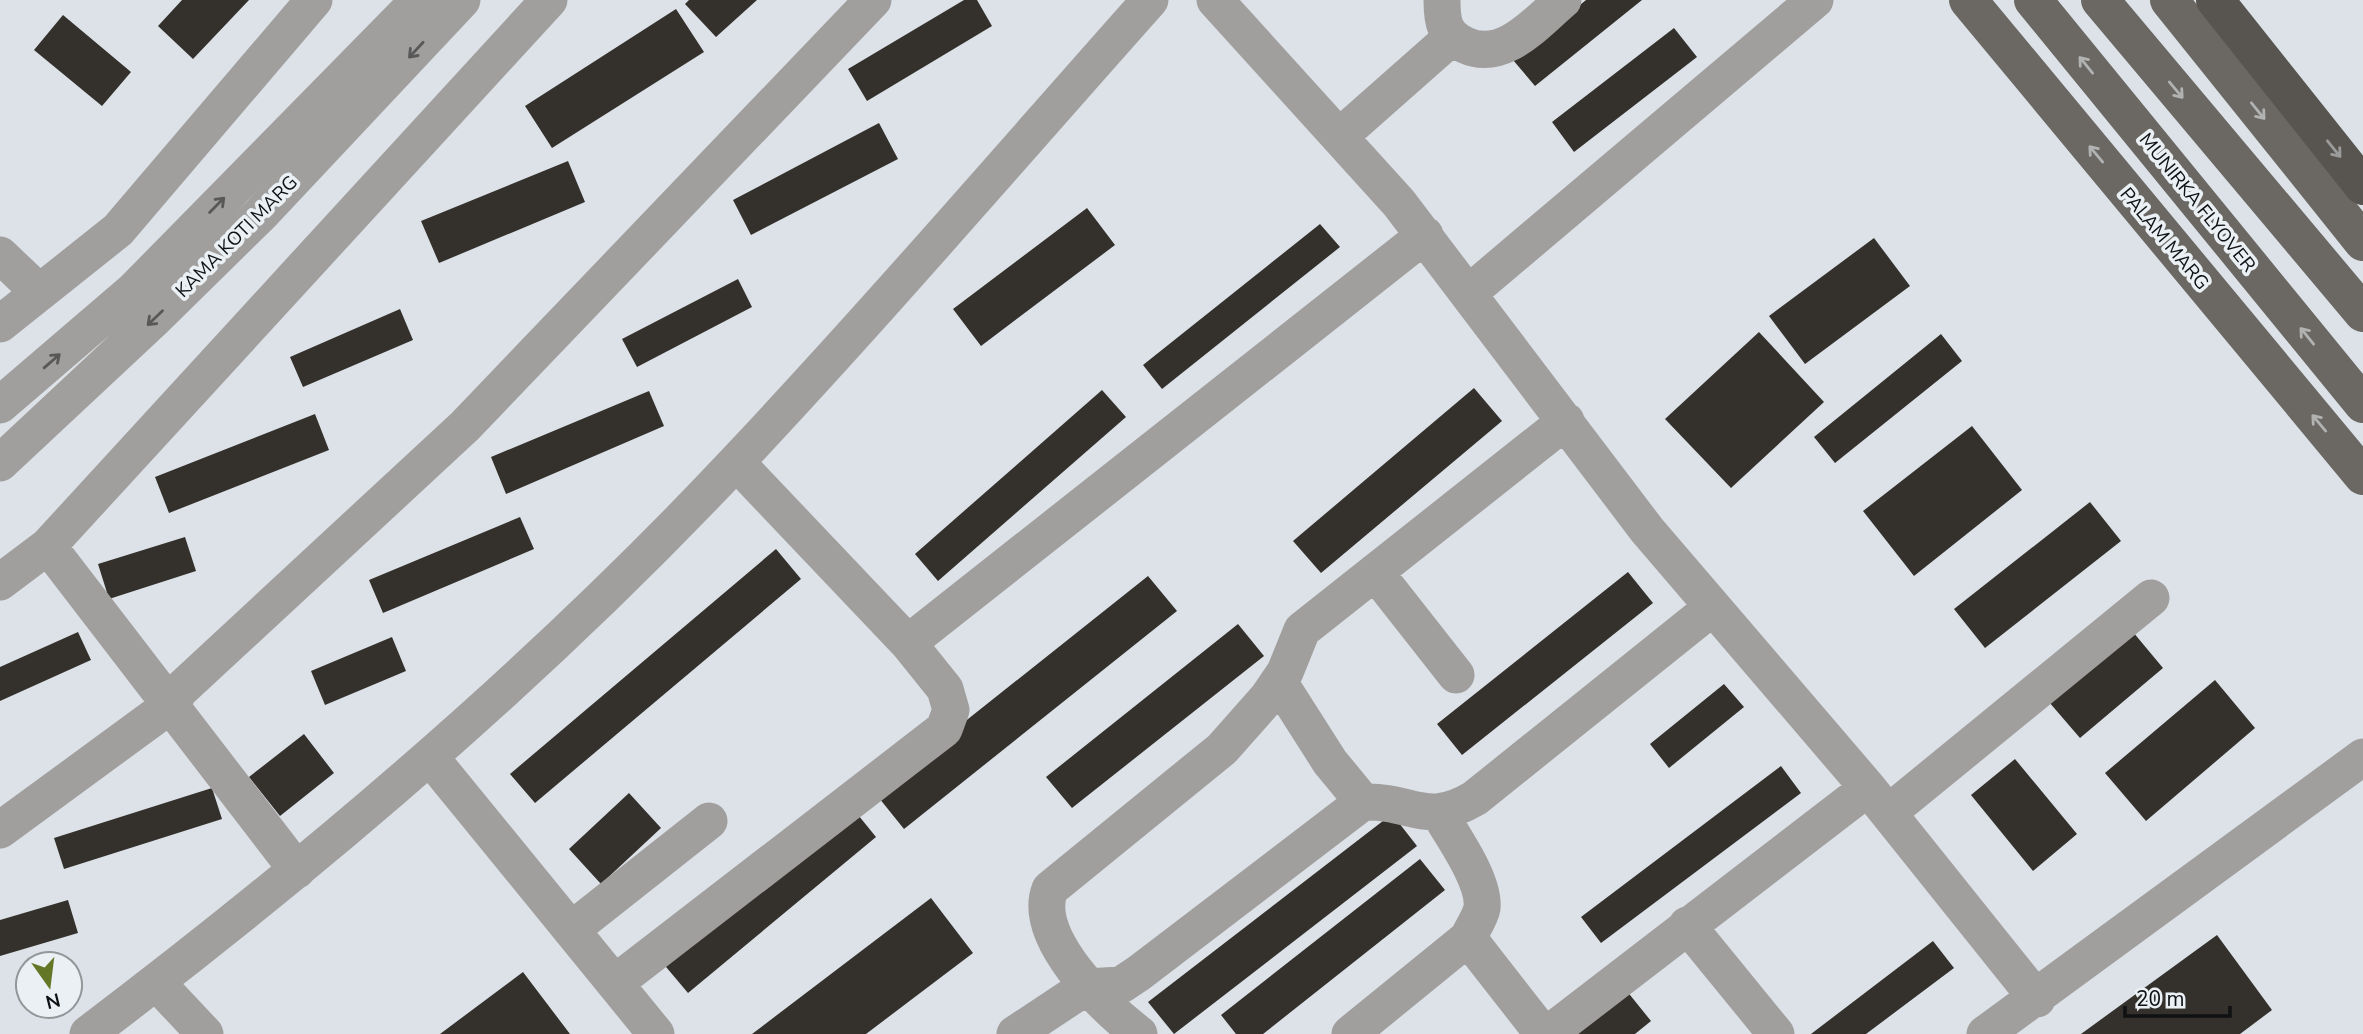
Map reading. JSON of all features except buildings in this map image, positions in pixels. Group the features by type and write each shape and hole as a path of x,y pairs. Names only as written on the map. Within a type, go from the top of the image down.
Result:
{"highway":[{"path":"2215,0 2363,186"}],"main road":[{"name":"PALAM MARG","path":"1968,0 2363,476"},
{"name":"MUNIRKA FLYOVER","path":"2033,0 2357,396"},
{"path":"2101,0 2363,313"},
{"path":"2169,0 2363,242"}],"street":[{"path":"0,324 118,230 314,0"},
{"name":"KAMA KOTI MARG","path":"0,405 134,290 419,0"},
{"name":"KAMA KOTI MARG","path":"0,463 152,321 261,214 462,0"},
{"path":"0,582 48,546 549,0"},
{"path":"0,830 172,704 179,691 465,426 873,0"},
{"path":"88,1034 297,870 430,757 574,623 736,462 1150,0"},
{"path":"1215,0 1425,235 1647,530 1878,800 2037,999"},
{"path":"1442,0 1445,28 1451,38 1478,51 1492,50 1516,39 1563,0"},
{"path":"1470,292 1815,0"},
{"path":"1339,137 1451,38"},
{"path":"908,643 1425,235"},
{"path":"0,254 39,292"},
{"path":"1139,1034 1086,987 1048,920 1045,901 1050,889 1222,749 1279,682 1302,630 1566,421"},
{"path":"615,983 944,729 951,710 950,699 908,643 736,462"},
{"path":"48,546 297,870"},
{"path":"1375,572 1457,675"},
{"path":"1468,939 1546,1034 1687,925 1878,800 2151,598"},
{"path":"1015,1034 1086,987 1121,985 1139,974 1363,802 1386,801 1439,813 1456,809 1475,798 1713,607"},
{"path":"1279,682 1330,762 1363,802"},
{"path":"430,757 656,1034"},
{"path":"1985,1034 2037,999 2363,757"},
{"path":"1350,1034 1468,939 1482,910 1476,878 1439,813"},
{"path":"571,930 709,821"},
{"path":"1687,925 1776,1034"},
{"path":"156,982 205,1034"}]}
